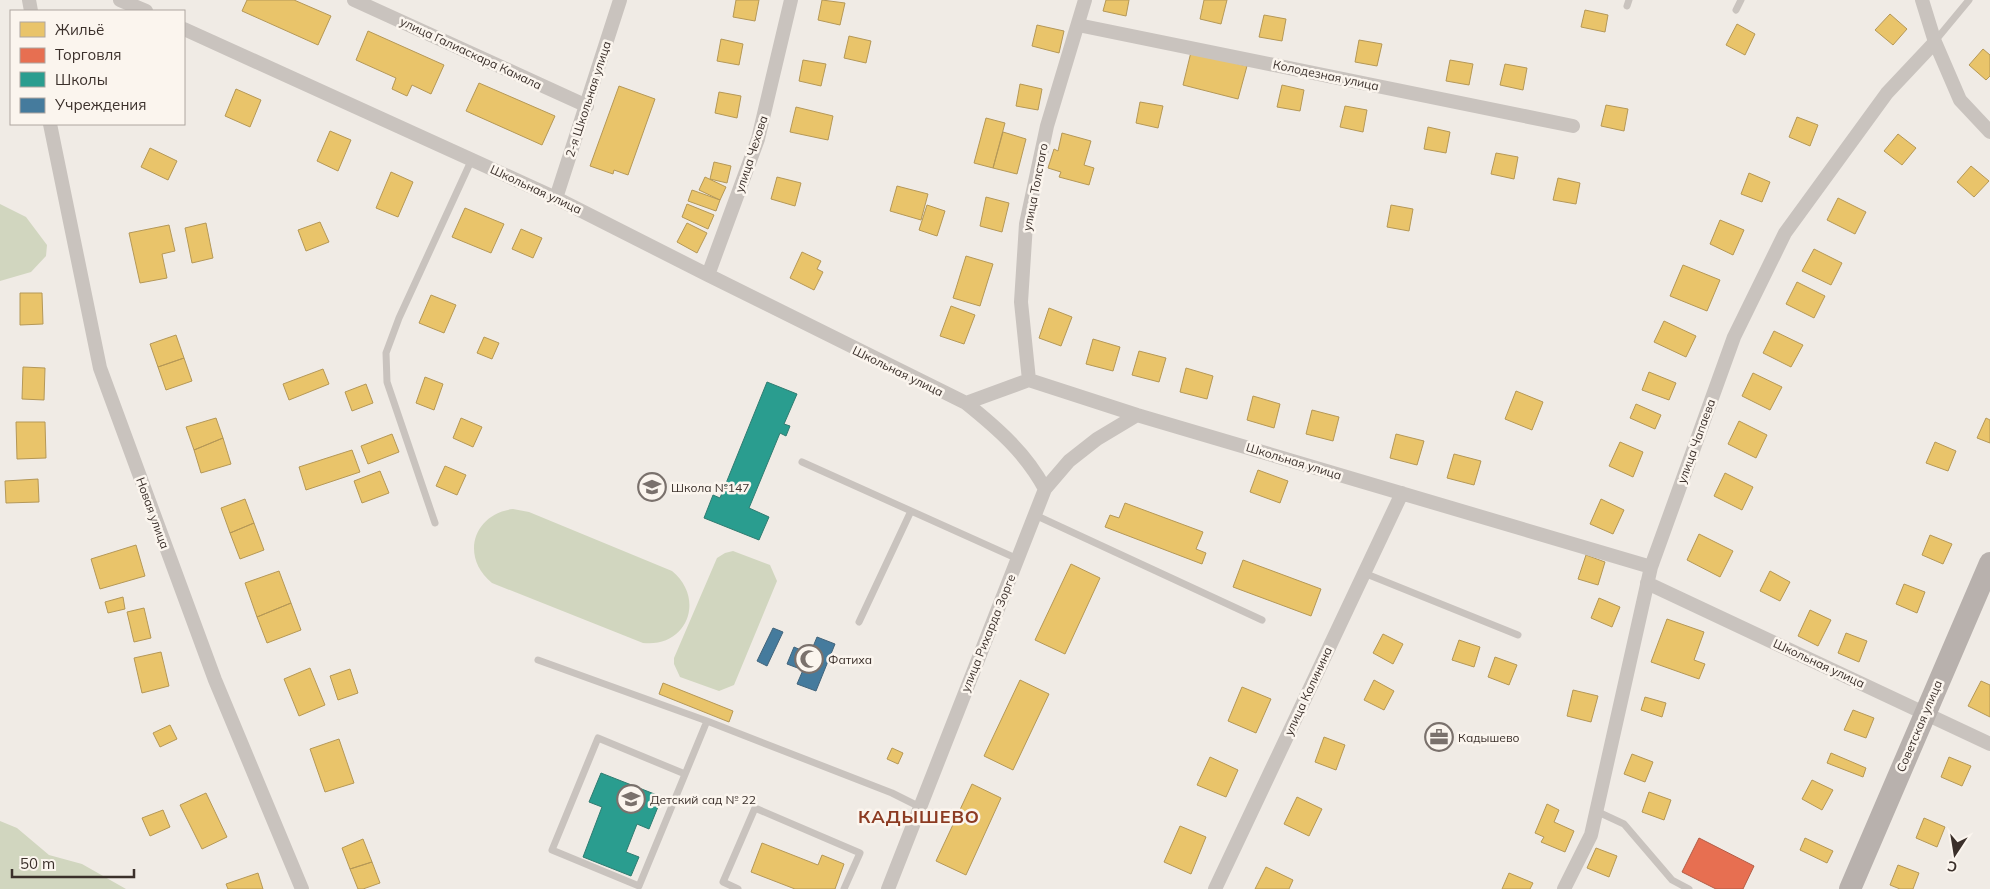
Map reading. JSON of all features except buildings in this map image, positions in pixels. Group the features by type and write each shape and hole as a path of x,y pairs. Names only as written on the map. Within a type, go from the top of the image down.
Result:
{"main road":[{"name":"Советская улица","path":"1850,889 1990,563"}],"street":[{"path":"120,0 144,7"},
{"name":"улица Галиаскара Камала","path":"354,0 587,106"},
{"name":"2-я Школьная улица","path":"556,198 620,0"},
{"name":"улица Чехова","path":"708,275 758,139 791,0"},
{"name":"улица Толстого","path":"1029,380 1021,302 1026,224 1048,126 1085,0"},
{"path":"1922,0 1934,42 1960,100 1990,132"},
{"name":"Колодезная улица","path":"1078,25 1573,126"},
{"name":"Школьная улица","path":"185,28 556,198 966,404 993,425 1015,447 1036,471 1045,489"},
{"name":"улица Чапаева","path":"1564,889 1591,835 1651,566 1734,337 1785,233 1887,93 1934,42"},
{"name":"Новая улица","path":"50,125 100,368 215,680 302,889"},
{"path":"966,404 1029,380"},
{"name":"Школьная улица","path":"1029,380 1137,415 1651,566"},
{"name":"улица Рихарда Зорге","path":"888,889 1045,489 1069,461 1097,439 1137,415"},
{"name":"улица Калинина","path":"1215,889 1402,493"},
{"name":"Школьная улица","path":"1647,583 1990,744"}],"lane":[{"path":"1736,10 1741,0"},
{"path":"1934,42 1969,0"},
{"path":"435,523 387,382 386,353 399,318 472,159"},
{"path":"802,462 1018,559"},
{"path":"859,622 910,511"},
{"path":"1035,515 1262,620"},
{"path":"1364,573 1518,635"},
{"path":"538,660 707,721 892,793 920,807"},
{"path":"686,774 598,738 552,850 639,886 686,774 707,721"},
{"path":"738,889 723,882 754,808 860,853 844,889"},
{"path":"1596,811 1624,824 1672,880 1689,889"}],"green space":[{"path":"0,204 26,217 47,245 46,256 31,272 0,281"},
{"path":"513,509 529,512 672,571 682,582 688,595 687,619 680,630 671,638 658,642 643,643 492,583 482,573 476,561 474,549 476,538 480,528 488,519"},
{"path":"733,551 770,565 777,581 734,685 719,691 680,677 674,664 674,658 717,558"},
{"path":"0,821 17,828 49,855 82,864 126,889 0,889"}],"place":[{"name":"Школа №147","path":"652,487"},
{"name":"Фатиха","path":"809,659"},
{"name":"Кадышево","path":"1439,737"},
{"name":"Детский сад № 22","path":"631,799"}],"district":[{"name":"КАДЫШЕВО","path":"919,816"}]}
